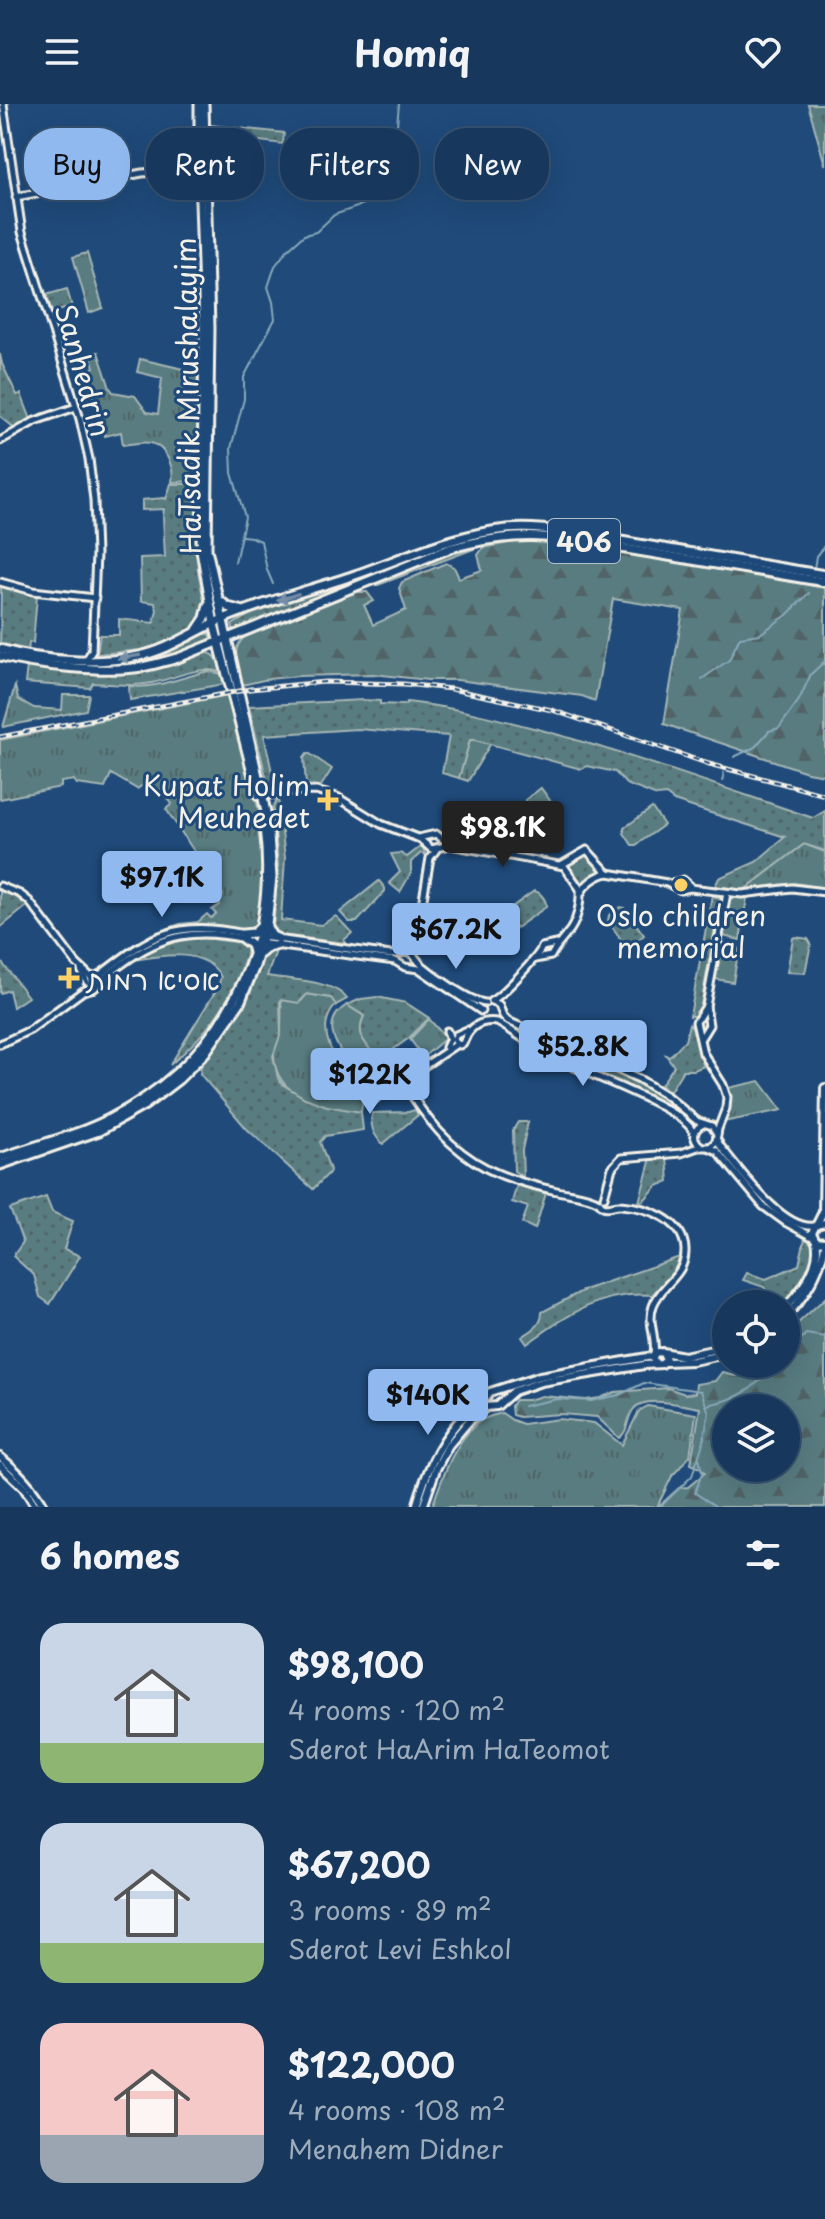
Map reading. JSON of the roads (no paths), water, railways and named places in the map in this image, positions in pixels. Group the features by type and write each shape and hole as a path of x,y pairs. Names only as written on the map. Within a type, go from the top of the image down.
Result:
{"main road":[{"name":"HaTsadik Mirushalayim","path":"202,104 202,128"},
{"name":"HaTsadik Mirushalayim","path":"202,200 201,537 226,656"},
{"name":"406","path":"220,631 242,612 449,542 509,529 547,529 825,575"},
{"name":"406","path":"0,649 27,656 86,660 139,656 201,630 239,633 451,548 509,535 546,536 825,582"},
{"path":"192,635 205,618 213,598 242,612"},
{"path":"0,656 23,662 124,669 161,663 200,649 220,631"},
{"path":"0,1165 99,1131 145,1105 179,1079 205,1053 232,1016 249,984 272,891 273,860 265,807 226,656 239,633"},
{"path":"200,649 226,656"},
{"path":"0,1158 110,1119 176,1074 202,1047 223,1018 255,957 278,942 264,925 268,859 259,780 226,656"},
{"path":"259,780 275,793 265,807"},
{"path":"255,957 243,936 264,925"},
{"path":"800,1290 818,1250 812,1233 823,1212 825,1088"},
{"path":"800,1300 813,1280 825,1244 815,1240"},
{"path":"654,1358 657,1352 684,1356 712,1350"},
{"path":"662,1352 666,1356 665,1362"},
{"path":"654,1358 660,1365 712,1357"},
{"path":"416,1507 430,1467 443,1442 465,1415 490,1392 540,1376 654,1358"},
{"path":"423,1507 448,1446 482,1410 497,1406 514,1391 541,1382 654,1358"},
{"path":"496,1391 501,1393 502,1401"},
{"path":"487,1398 491,1406"},
{"path":"0,1457 26,1481 44,1507"},
{"path":"0,1465 24,1488 36,1507"}],"street":[{"name":"Sanhedrin","path":"3,104 22,232 86,441 93,483 96,554 92,651"},
{"path":"16,197 146,173"},
{"path":"0,441 34,422 76,407"},
{"path":"0,582 33,591 95,598"},
{"path":"86,660 92,651 98,660"},
{"path":"261,795 308,791 330,795 350,803 386,827 417,838 431,849 450,845"},
{"path":"417,838 435,833 450,845 561,865 578,883 586,885"},
{"path":"428,836 426,846 430,858"},
{"path":"410,966 414,963 414,947 430,858 441,839"},
{"path":"561,865 587,850 609,873"},
{"path":"567,869 569,861"},
{"path":"600,875 601,866"},
{"path":"535,959 551,956 573,926 580,894 600,875 609,873 678,884 681,890 686,886 727,892 751,893 792,888 825,892"},
{"path":"578,883 580,894"},
{"path":"0,886 29,901 90,982 98,983 142,950 169,938 209,933 243,936"},
{"path":"607,1200 612,1168 621,1158 671,1155 714,1144 726,1108 726,1093 705,1059 697,1021 706,1006 727,892"},
{"path":"401,964 400,959 412,943 418,925"},
{"path":"0,1044 30,1030 144,942 169,932 210,928 260,940 391,955 410,951 424,967 480,1003 492,1001 502,994 543,946 560,942"},
{"path":"278,942 386,959 420,970 491,1021 500,1023 529,1043 568,1065 661,1106 689,1125 698,1144 717,1152 768,1211 815,1240"},
{"path":"548,945 553,951"},
{"path":"540,951 545,958"},
{"path":"457,1039 463,1043 478,1024 500,1017 502,994"},
{"path":"492,1001 501,1008 504,1018 522,1028 646,1082 674,1101 696,1121 715,1129 721,1147 770,1204 797,1223 806,1226 819,1224"},
{"path":"485,1003 478,1020 446,1047 404,1072 402,1081 435,1129 470,1158 497,1173 526,1184 650,1211 663,1217 678,1231 684,1244 684,1259 680,1270 652,1309 654,1358"},
{"path":"700,1038 709,1024 706,1006"},
{"path":"700,1018 708,1019"},
{"path":"698,1027 706,1028"},
{"path":"446,1047 450,1038 447,1031"},
{"path":"374,1095 411,1075 457,1039"},
{"path":"671,1155 688,1148 697,1128 718,1123 723,1118"},
{"path":"654,1340 662,1352"}],"waterway":[{"path":"235,562 245,517 232,473 231,448 244,399 244,377 275,319 268,287 275,266 304,235 316,232 334,215 376,197 396,135 399,104"},
{"path":"242,536 261,541 273,584"},
{"path":"814,569 816,556 825,545"},
{"path":"702,679 729,660 740,637 760,634 787,615 809,593"},
{"path":"734,757 755,747 769,731 779,728 799,700 811,674 825,661"},
{"path":"722,781 724,773"},
{"path":"800,1340 806,1334 825,1337"},
{"path":"707,1405 746,1392 762,1378"},
{"path":"524,1406 557,1399 591,1401 619,1395 644,1383 701,1391 709,1413 692,1476 660,1507"},
{"path":"699,1458 702,1473 695,1493 717,1507"}],"railway":[{"path":"0,737 250,689 325,682 404,684 451,689 552,710 709,764 825,795"}],"place":[{"name":"Kupat Holim Meuhedet","path":"328,800"},
{"name":"Oslo children memorial","path":"681,885"},
{"name":"אסיא רמות","path":"69,978"}]}
